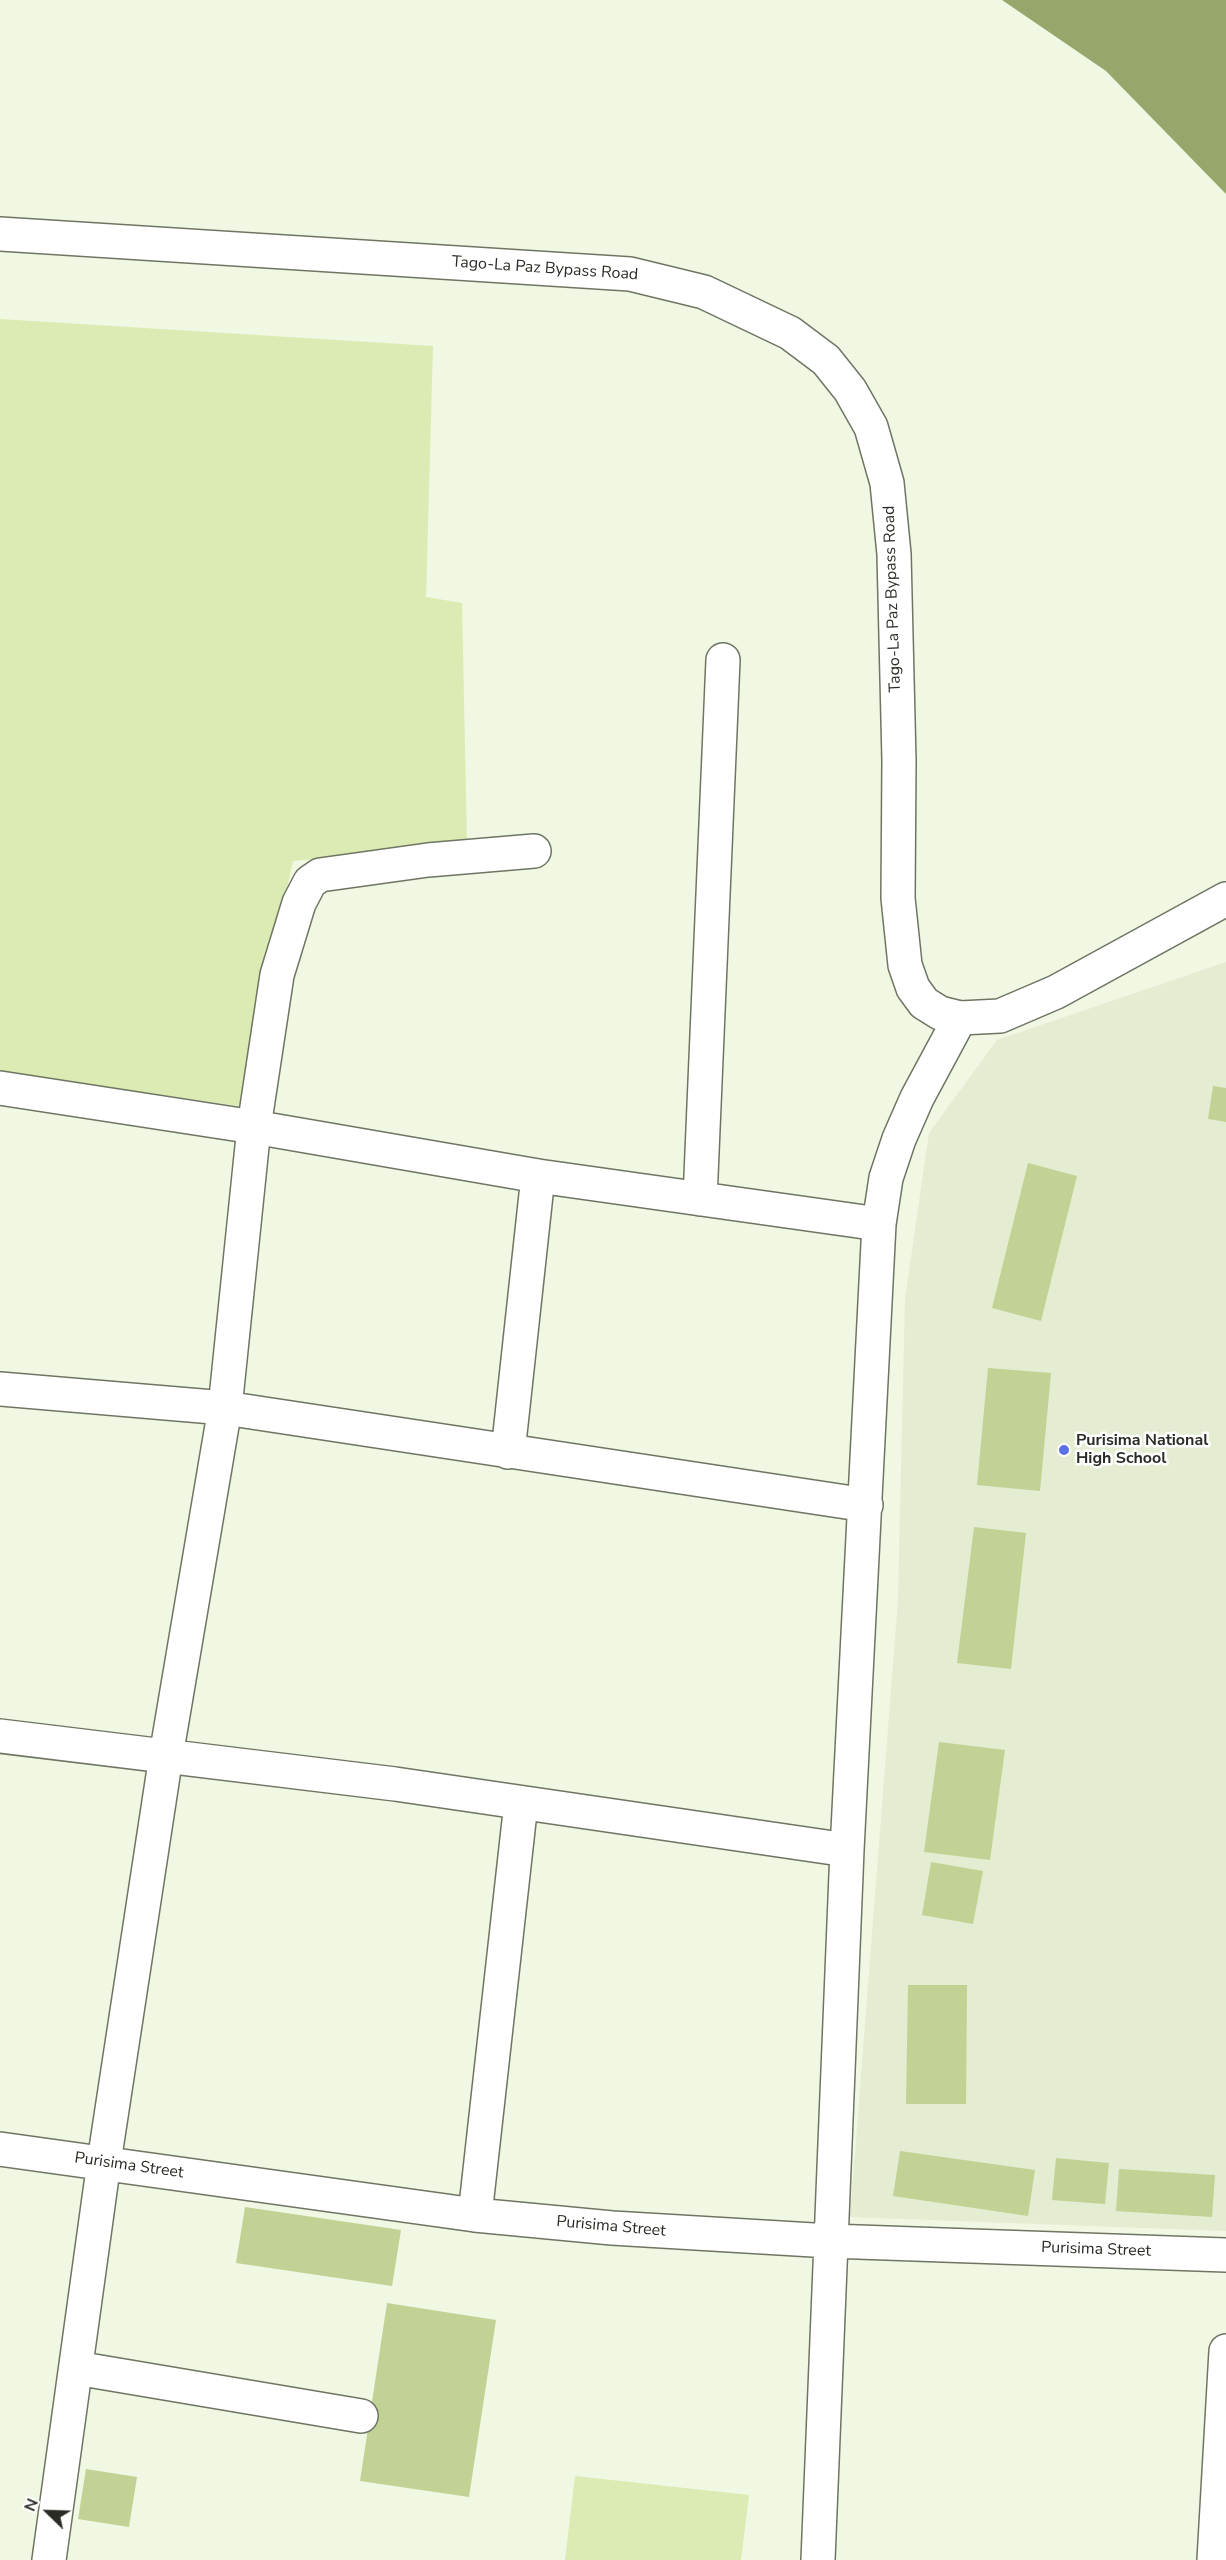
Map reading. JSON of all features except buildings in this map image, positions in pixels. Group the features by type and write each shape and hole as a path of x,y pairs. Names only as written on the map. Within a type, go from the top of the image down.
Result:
{"main road":[{"name":"Tago-La Paz Bypass Road","path":"0,234 630,274 704,292 790,333 826,360 850,390 872,428 887,483 894,554 899,761 898,898 905,965 913,988 924,1003 940,1013 960,1018 1000,1016 1029,1005 1226,899"},
{"path":"700,1199 723,660"},
{"path":"49,2560 104,2162 166,1756 225,1408 255,1127 277,975 299,903 310,882 332,871 534,851"},
{"path":"818,2560 847,1850 879,1224 886,1178 899,1139 917,1098 960,1018"},
{"path":"0,1088 255,1127 538,1176 879,1224"},
{"path":"508,1452 538,1176"},
{"path":"0,1389 225,1408 866,1504"},
{"path":"0,1736 521,1803 847,1850"},
{"path":"475,2215 521,1803"},
{"name":"Purisima Street","path":"0,2149 475,2215 612,2228 830,2241 1226,2255"},
{"path":"1214,2560 1226,2351"},
{"path":"76,2368 361,2416"}],"shaded area":[{"path":"1002,0 1226,0 1226,194 1106,71"},
{"path":"0,319 433,346 426,597 462,603 467,845 293,861 239,1106 0,1072"},
{"name":"Purisima National High School","path":"1226,962 1226,2231 850,2217 898,1600 905,1299 929,1133 997,1040"},
{"path":"575,2476 749,2495 741,2560 565,2560"}],"place":[{"name":"Purisima National High School","path":"1064,1450"}]}
